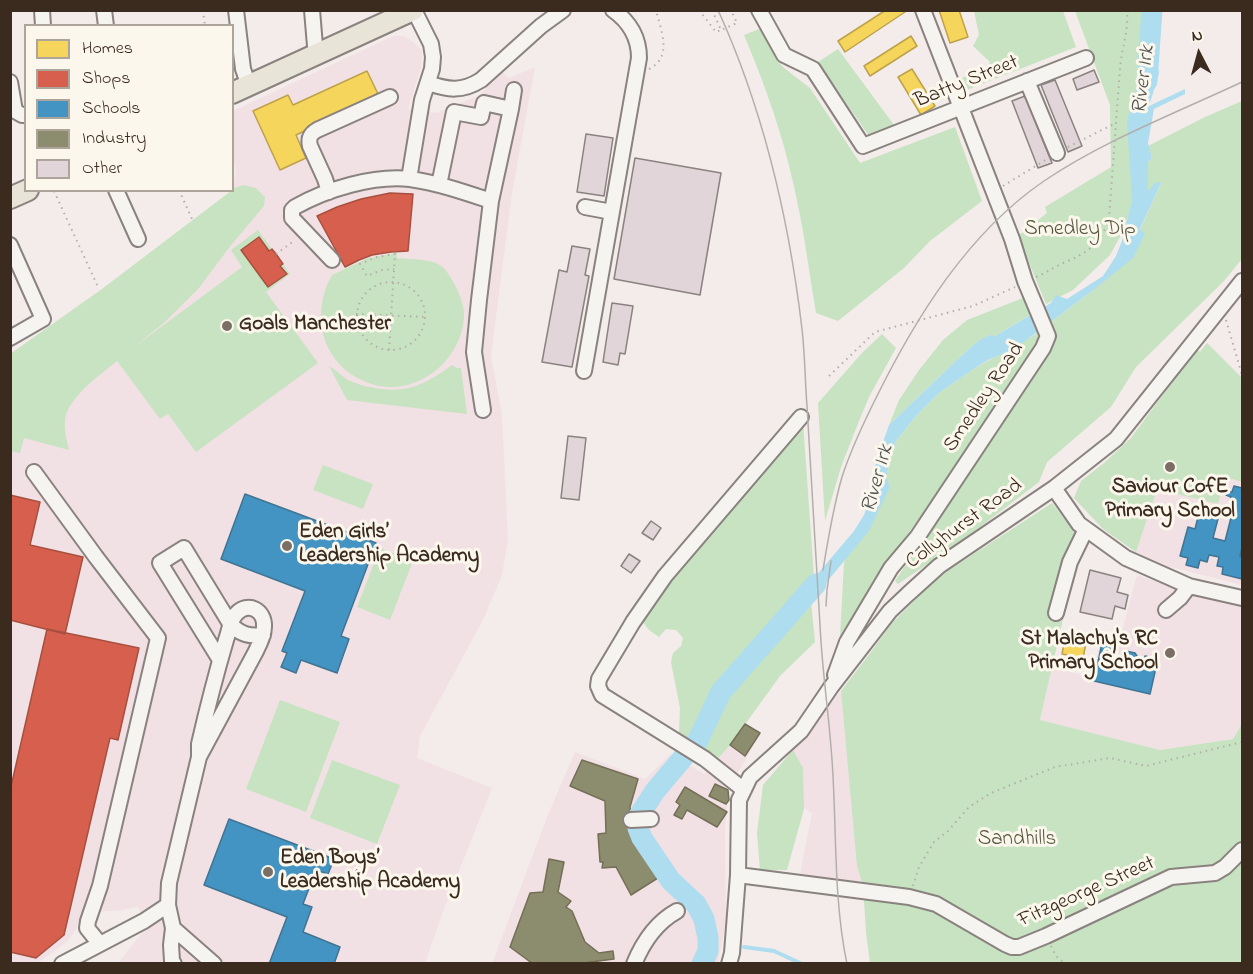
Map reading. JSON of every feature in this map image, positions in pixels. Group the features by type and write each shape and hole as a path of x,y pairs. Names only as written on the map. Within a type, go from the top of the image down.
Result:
{"highway":[{"path":"241,89 413,10"},
{"path":"10,198 24,192"}],"street":[{"path":"236,10 243,69 241,89"},
{"path":"312,10 315,46 319,53"},
{"path":"409,179 422,100 432,69 433,57 431,44 413,10"},
{"path":"428,83 457,89 474,84 563,10"},
{"path":"584,370 638,71 637,40 629,24 613,10"},
{"name":"Batty Street","path":"759,10 784,55 813,69 863,146 1086,58"},
{"name":"Smedley Road","path":"831,687 847,642 891,568 918,536 1043,348 1048,336 923,10"},
{"path":"1027,81 1057,153"},
{"path":"10,82 15,111 24,115"},
{"path":"483,410 474,352 483,255 491,201 514,90"},
{"path":"329,192 308,141 310,137 317,130 390,97"},
{"path":"439,185 454,112 481,117 484,103 511,109"},
{"path":"332,260 292,218 292,210 303,202 357,183 409,179 439,185 491,201"},
{"path":"117,192 138,239"},
{"path":"585,207 612,212"},
{"path":"10,245 43,319 10,338"},
{"name":"Collyhurst Road","path":"729,963 732,953 738,875 739,800 750,777 801,731 831,687 890,611 939,566 1054,488 1116,439 1242,281"},
{"path":"744,790 705,759 602,695 598,686 599,679 633,622 665,576 801,417"},
{"path":"33,472 158,638 100,886 88,921 87,928 100,944"},
{"path":"1054,488 1079,524 1126,558 1189,586 1242,598"},
{"path":"1056,613 1070,562 1086,529"},
{"path":"220,660 160,563 184,548 231,625 237,631 249,636 263,635"},
{"path":"1166,610 1180,598 1189,586"},
{"path":"174,963 171,945 173,928 168,905 169,883 199,756 201,736 231,625 237,613 248,608 257,610 263,616 263,635 199,756"},
{"path":"631,820 651,819"},
{"name":"Fitzgeorge Street","path":"738,875 909,897 936,904 1005,944 1019,947 1171,877 1215,873 1226,867 1242,850"},
{"path":"62,963 136,925 168,905"},
{"path":"635,961 655,928 677,911"},
{"path":"173,928 214,963"}],"path":[{"path":"638,71 655,66 663,56 664,44 656,10"},
{"path":"699,10 716,32 737,23 731,10"},
{"path":"712,10 721,30"},
{"path":"829,376 875,332 973,306 1028,286 1044,273 1081,255 1101,238 1107,228 1109,217 1120,66 1127,10"},
{"path":"993,192 1057,153 1116,123"},
{"path":"54,192 98,287"},
{"path":"179,192 192,219"},
{"path":"276,254 304,231"},
{"path":"389,350 394,281 394,269 394,255 377,257 360,264 367,276 382,270 394,269"},
{"path":"394,281 414,290 425,310 421,332 414,341 404,347 389,350 371,344 363,336 358,326 357,314 358,304 364,294 382,282 394,281"},
{"path":"357,314 425,317"},
{"path":"1224,314 1242,375"},
{"path":"909,897 919,867 934,842 948,831 969,807 991,793 1055,766 1110,758 1146,766 1242,742"},
{"path":"1056,957 1065,963"}],"shaded area":[{"path":"393,36 406,37 422,51 421,68 408,109 436,113 480,95 501,71 509,78 535,67 512,193 491,356 502,414 508,540 502,575 484,618 420,736 417,758 492,788 425,963 118,963 141,934 149,929 138,907 97,912 83,910 76,929 68,941 38,963 11,964 11,354 102,289 229,192 234,192 236,172 234,111"},
{"name":"Saviour CofE Primary School","path":"1207,343 1242,378 1242,585 1167,566 1136,552 1103,529 1074,498 1081,481 1131,438 1197,349 1200,352"},
{"name":"St Malachy's RC Primary School","path":"1137,575 1185,592 1242,605 1242,724 1233,739 1160,750 1040,720 1052,667 1093,678 1100,640 1120,639"},
{"path":"868,656 899,891 800,874 812,813 763,785"},
{"path":"745,724 760,733 729,785 725,831 726,921 718,963 492,964 547,817 575,752 645,779 671,754 704,774"}],"green space":[{"path":"974,11 1063,11 1076,47 964,91 958,81 967,75 983,77 990,62 973,46 979,35"},
{"name":"Smedley Dip","path":"1075,11 1145,11 1148,27 1132,114 1133,198 1125,228 1110,255 1073,290 1046,304 1018,236 1047,213 1045,207 1111,167 1110,105"},
{"path":"762,28 776,59 810,88 860,163 955,127 982,201 930,241 904,268 838,321 816,313 801,219 790,168 773,110 744,35"},
{"path":"838,49 894,125 869,136 818,62"},
{"path":"1242,101 1242,259 1223,282 1136,367 1111,407 1047,462 1039,482 963,540 898,584 895,581 1038,368 1056,336 1052,321 1092,291 1140,230 1161,183 1148,192 1148,162 1152,159 1148,146"},
{"path":"244,185 256,188 265,197 264,206 199,288 165,322 134,347 242,267 231,250 258,230 290,274 266,292 318,363 196,452 168,414 160,419 117,361 93,380 71,404 65,425 69,450 24,438 20,453 11,451 10,354 102,289 230,192 234,192 234,188"},
{"path":"397,253 397,258 429,261 443,268 456,288 464,311 463,328 457,344 437,370 408,385 392,387 375,385 362,380 350,374 340,364 326,344 321,314 324,294 332,275 368,258"},
{"path":"1023,298 1030,315 995,336 978,341 889,425 899,400 943,340 967,320"},
{"path":"1037,333 1039,337 1037,346 945,484 880,571 840,637 844,562 886,477 896,441 939,393 975,368"},
{"path":"882,334 896,348 869,397 859,421 841,467 825,521 818,403"},
{"name":"Saviour CofE Primary School","path":"1207,343 1242,378 1242,482 1233,479 1226,480 1218,504 1157,489 1136,552 1103,529 1074,498 1081,481 1131,438 1197,349 1200,352"},
{"path":"452,365 461,368 467,414 347,400 329,366 356,383 367,387 394,390 423,383"},
{"path":"803,421 814,578 720,686 689,743 679,733 680,708 671,662 673,653 681,646 683,638 676,630 666,629 659,637 642,621 687,557"},
{"path":"323,465 373,484 363,509 313,490"},
{"name":"Sandhills","path":"1052,503 1081,540 1040,720 1160,750 1233,739 1242,724 1242,963 870,963 863,885 857,866 841,691 892,623 937,578"},
{"path":"380,548 413,561 390,620 357,607"},
{"path":"811,601 815,642 780,676 715,762 697,750 726,696 780,632"},
{"path":"280,700 340,722 306,812 246,789"},
{"path":"793,750 803,768 804,809 787,870 760,870 757,833 763,785"},
{"path":"332,760 400,785 377,844 310,818"}],"water":[{"path":"1159,54 1159,73 1149,106 1185,89 1185,94 1154,109 1148,143 1152,159 1148,162 1148,191 1156,182 1161,183 1140,229 1145,234 1133,258 1028,339 1012,350 988,360 939,393 917,415 896,441 886,477 890,487 869,531 811,601 799,611 798,597 854,531 864,515 873,490 872,474 889,425 978,341 990,335 995,336 1051,303 1056,295 1067,299 1103,276 1116,256 1132,200 1127,121 1138,83 1142,55"}],"building: Homes":[{"path":"886,10 908,10 845,52 838,41"},
{"path":"939,10 959,10 968,37 950,43"},
{"path":"911,36 917,46 870,76 864,66"},
{"path":"912,69 935,106 921,115 898,77"},
{"path":"367,71 379,96 296,135 306,158 280,170 253,111 288,95 293,105"},
{"path":"1065,638 1086,643 1083,658 1062,654"}],"building: Shops":[{"path":"390,193 413,194 408,251 372,255 345,267 317,216 361,199"},
{"path":"259,237 269,251 272,249 276,254 283,264 280,266 287,274 268,287 241,250"},
{"path":"10,495 40,502 30,545 83,557 65,634 10,620"},
{"path":"47,629 139,648 118,740 110,738 64,935 36,958 10,952 10,791"}],"building: Schools":[{"path":"1234,486 1242,488 1240,556 1242,557 1242,579 1222,574 1223,567 1217,566 1219,557 1209,555 1207,562 1200,560 1198,568 1186,565 1188,558 1180,556 1188,527 1195,529 1201,505 1211,507 1210,513 1219,515 1213,538 1225,541 1235,502 1230,501 1231,497 1226,495 1227,491 1232,492"},
{"path":"245,494 376,543 341,636 349,639 337,673 301,660 296,673 281,667 287,653 282,651 305,591 221,559"},
{"path":"1102,643 1117,646 1115,658 1121,660 1122,654 1126,651 1135,653 1137,656 1135,665 1143,666 1145,656 1158,659 1150,694 1094,681"},
{"path":"229,819 334,859 328,874 316,870 303,904 312,907 303,932 340,947 334,964 269,964 287,917 204,885"}],"building: Industry":[{"path":"745,724 760,733 745,756 730,745"},
{"path":"582,760 638,779 630,807 633,838 661,876 631,895 616,867 602,868 603,862 600,862 598,834 606,833 605,801 570,786"},
{"path":"715,784 728,790 729,800 726,804 709,796"},
{"path":"685,787 727,812 717,827 687,810 682,819 674,815 680,805 676,802"},
{"path":"549,859 564,862 558,892 571,901 566,907 572,911 585,942 599,953 613,951 614,959 576,964 533,964 510,947 530,893 543,892"}],"building: Other":[{"path":"1094,70 1099,82 1077,90 1073,79"},
{"path":"1055,80 1082,146 1068,152 1041,85"},
{"path":"1025,96 1052,163 1038,168 1012,101"},
{"path":"586,134 613,138 604,196 577,192"},
{"path":"635,158 721,173 700,295 614,279"},
{"path":"572,246 590,249 585,275 589,276 572,367 542,362 559,270 567,272"},
{"path":"612,303 633,306 625,354 620,353 618,365 603,362"},
{"path":"568,436 586,438 579,500 561,498"},
{"path":"651,521 661,528 653,540 642,533"},
{"path":"629,554 640,561 631,573 621,566"},
{"path":"1090,570 1121,578 1117,592 1128,595 1125,609 1115,606 1112,619 1080,612"}],"waterway":[{"name":"River Irk","path":"1147,81 1152,10"},
{"name":"River Irk","path":"702,964 708,951 704,919 696,904 671,881 642,838 638,828 640,814 655,791 698,740 721,692 816,584"},
{"path":"744,947 774,951 802,964"}],"tram line":[{"path":"718,10 749,87 761,126 782,206 797,288 804,348 821,642 832,760 837,888 847,964"},
{"path":"823,570 842,477 862,427 908,337 946,279 968,251 991,225 1017,202 1067,166 1116,140 1242,82"},
{"path":"826,606 831,561"}],"place":[{"name":"Goals Manchester","path":"227,326"},
{"name":"Saviour CofE Primary School","path":"1170,467"},
{"name":"Eden Girls’ Leadership Academy","path":"287,546"},
{"name":"St Malachy's RC Primary School","path":"1170,653"},
{"name":"Eden Boys’ Leadership Academy","path":"268,872"}]}
